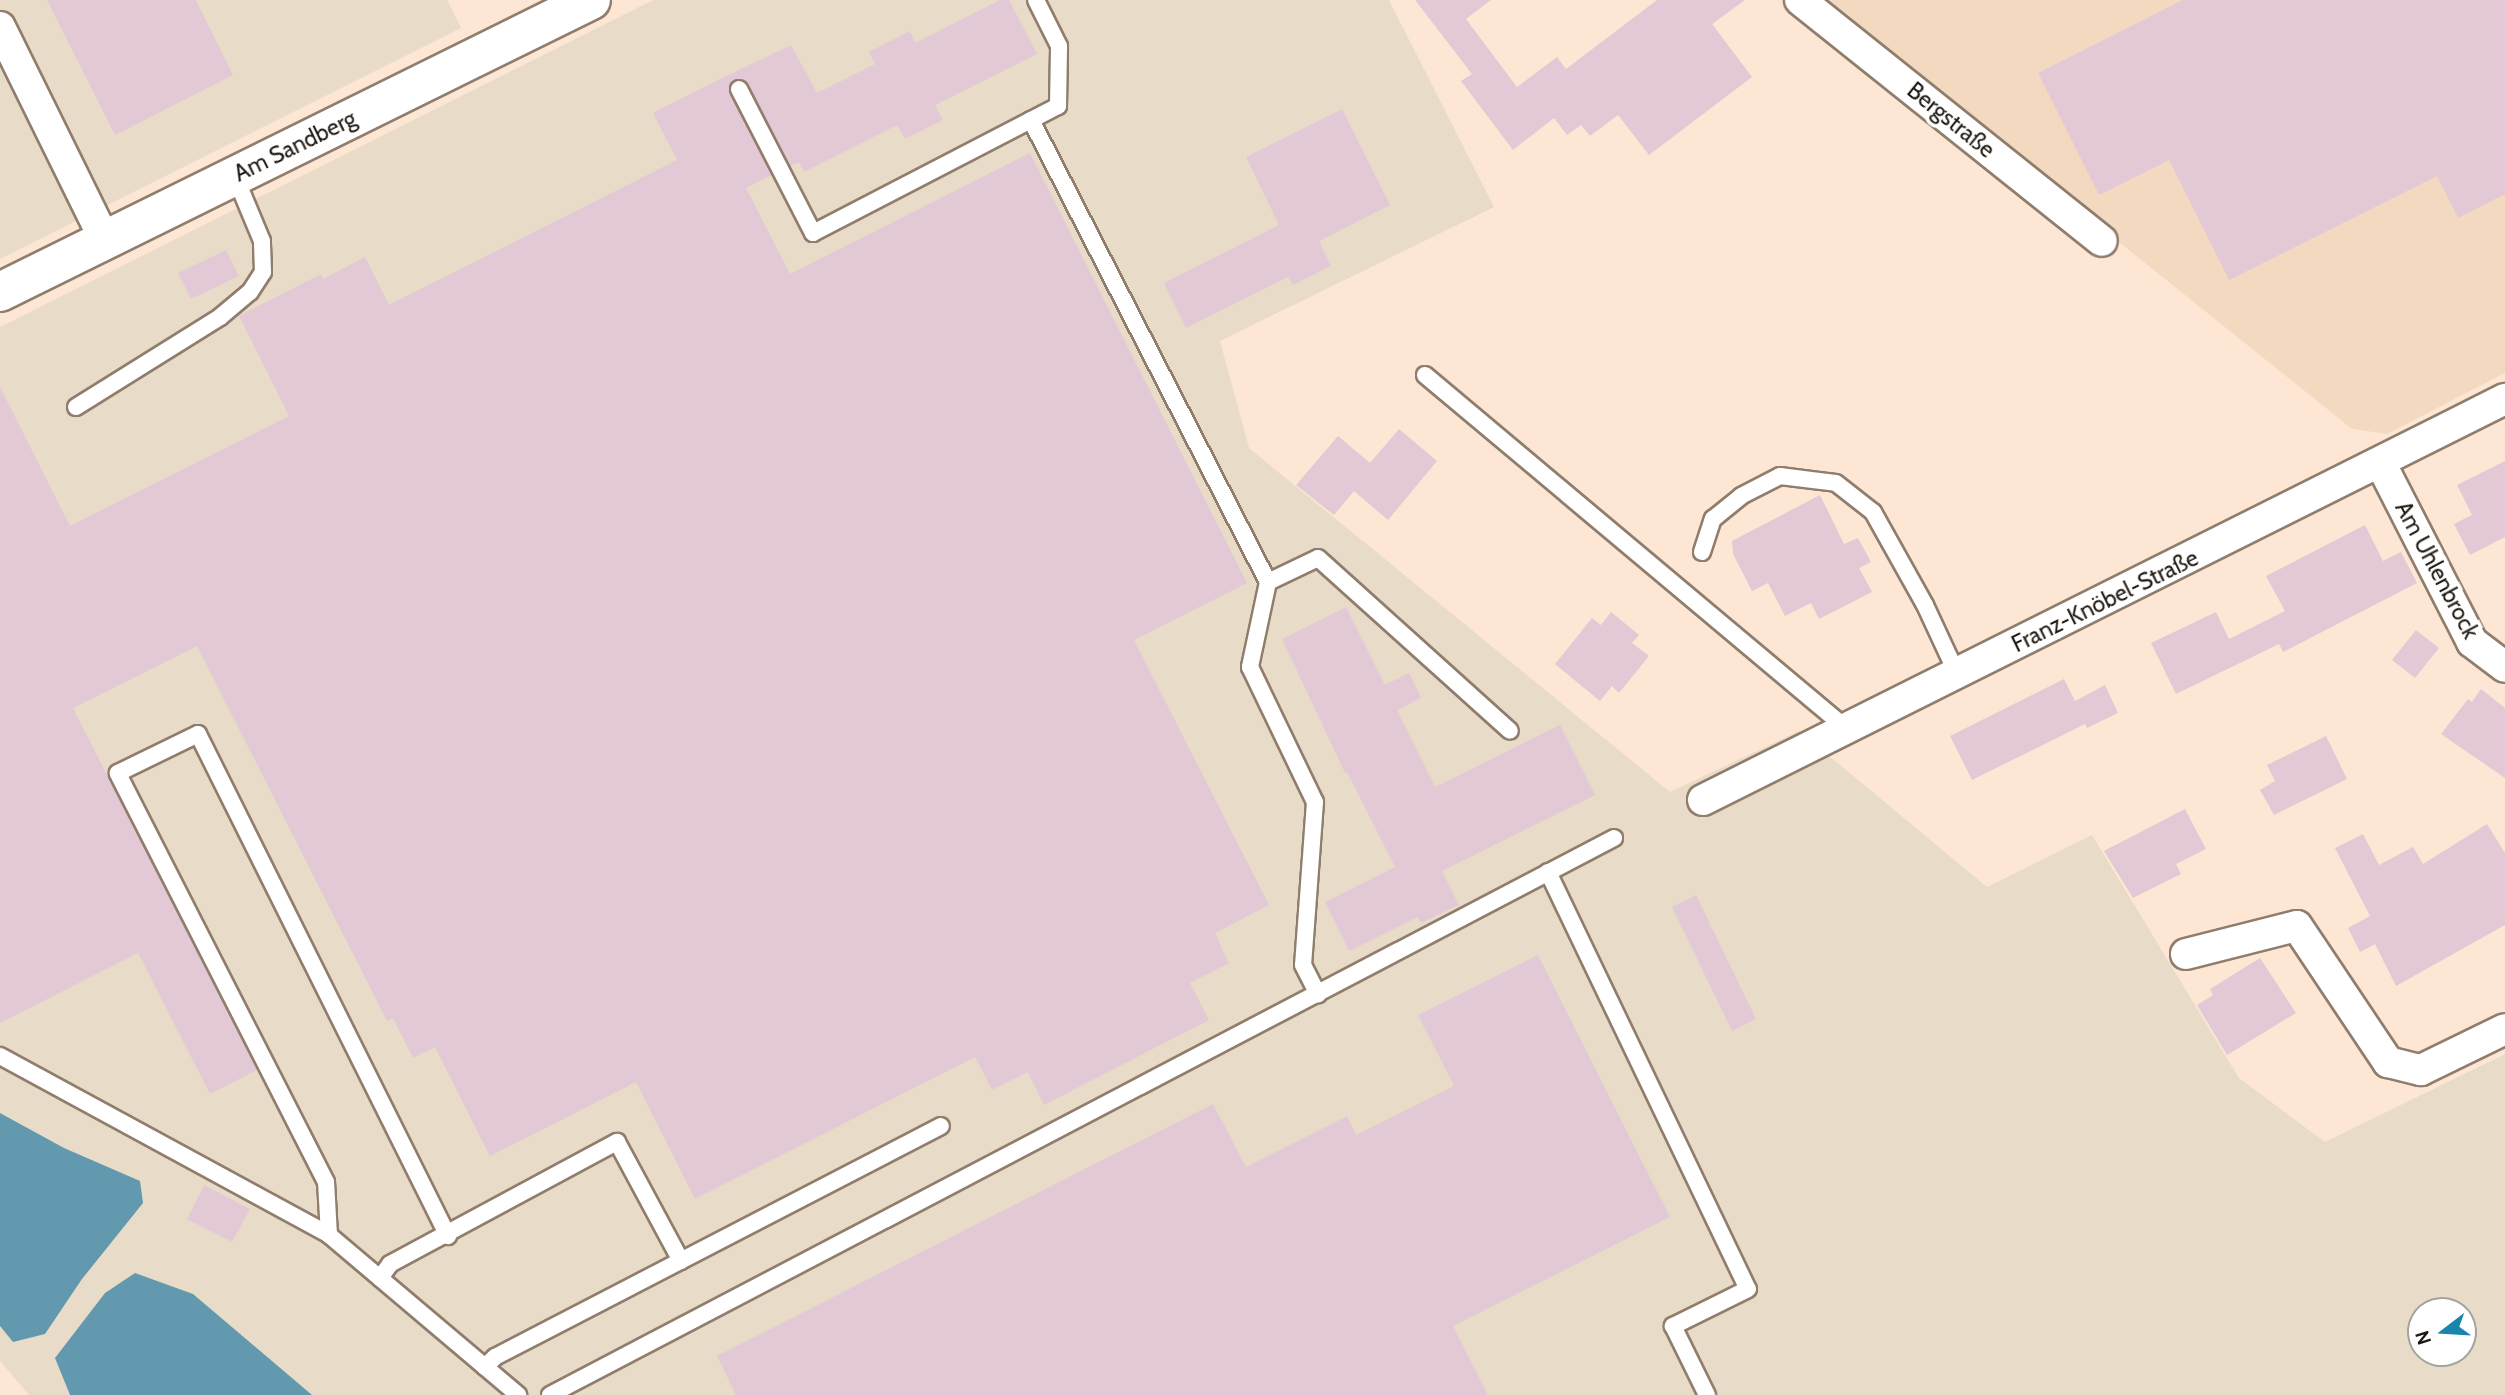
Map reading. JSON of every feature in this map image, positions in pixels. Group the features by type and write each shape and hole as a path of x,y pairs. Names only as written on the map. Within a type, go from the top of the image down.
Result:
{"main road":[{"name":"Am Sandberg","path":"0,292 590,0"}],"street":[{"name":"Bergstraße","path":"1800,0 2102,241"},
{"path":"0,27 105,240"},
{"name":"Franz-Knöbel-Straße","path":"1703,800 2505,400"},
{"name":"Am Uhlenbrock","path":"2381,464 2472,642 2505,667"},
{"path":"2186,954 2297,926 2388,1062 2410,1068 2421,1070 2505,1029"}],"lane":[{"path":"739,89 813,233 1058,106 1059,46 1036,0"},
{"path":"1031,120 1268,582 1250,667 1315,802 1303,965 1318,994"},
{"path":"76,407 220,317 250,292 263,272 262,240 235,176"},
{"path":"1425,375 1847,729"},
{"path":"1702,552 1713,519 1741,496 1780,475 1836,483 1873,512 1925,605 1957,674"},
{"path":"1268,582 1318,558 1510,731"},
{"path":"329,1235 326,1182 118,773 198,734 448,1236"},
{"path":"550,1395 1614,838"},
{"path":"1548,872 1748,1289 1673,1326 1707,1395"},
{"path":"0,1056 329,1235 518,1395"},
{"path":"485,1367 495,1357 941,1126"},
{"path":"380,1278 390,1264 448,1236 617,1142 681,1261"}],"shaded area":[{"path":"0,0 447,0 461,28 0,259"},
{"path":"653,0 1389,0 1494,207 1220,341 1249,448 1670,792 1799,731 1987,887 2092,835 2239,1078 2325,1142 2505,1054 2505,1395 29,1395 0,1361 0,327"},
{"path":"1817,0 2505,0 2505,373 2387,434 2352,429"}],"water":[{"path":"0,1113 64,1148 140,1181 143,1203 82,1279 45,1334 13,1342 0,1326"},
{"path":"135,1273 193,1294 312,1395 70,1395 55,1358 105,1293"}],"building":[{"path":"47,0 196,0 233,75 115,135"},
{"path":"1000,0 1009,0 1037,54 935,105 943,120 905,139 897,125 804,172 799,162 790,166 748,84 740,79 734,80 729,88 730,94 772,175 746,188 790,274 1030,153 1247,583 1134,640 1269,905 1215,933 1229,963 1190,983 1209,1020 1044,1105 1028,1072 992,1090 975,1057 695,1199 636,1082 490,1156 435,1047 413,1058 393,1018 387,1021 197,646 73,708 257,1070 210,1094 138,953 0,1023 0,387 70,526 289,416 239,316 321,274 323,279 365,257 389,305 677,160 653,113 716,81 791,45 817,93 875,64 869,52 910,31 915,43"},
{"path":"1415,0 1491,0 1466,19 1517,87 1557,57 1566,69 1657,0 1745,0 1712,24 1752,77 1649,155 1618,115 1590,136 1581,125 1567,135 1554,118 1513,150 1461,81 1472,74"},
{"path":"2183,0 2505,0 2505,194 2458,218 2437,176 2229,280 2169,160 2099,195 2038,73"},
{"path":"1342,109 1390,205 1319,241 1331,266 1293,285 1288,277 1186,328 1164,283 1279,225 1246,157"},
{"path":"226,250 239,276 191,299 178,273"},
{"path":"1399,429 1437,461 1388,520 1354,491 1334,515 1296,485 1338,436 1370,463"},
{"path":"2505,461 2505,537 2470,555 2454,524 2472,515 2457,485"},
{"path":"1820,495 1844,544 1858,538 1871,562 1859,568 1872,592 1819,619 1811,603 1785,616 1768,583 1752,591 1733,554 1732,541"},
{"path":"2365,525 2383,561 2401,552 2417,583 2283,652 2279,644 2176,694 2151,643 2216,612 2229,639 2285,611 2266,576"},
{"path":"1346,607 1385,685 1409,673 1421,698 1397,710 1435,787 1560,725 1595,795 1442,871 1459,905 1421,923 1418,917 1349,951 1325,902 1395,867 1347,772 1345,773 1282,639"},
{"path":"1611,612 1639,635 1632,643 1649,656 1619,693 1612,686 1600,701 1555,664 1592,618 1601,625"},
{"path":"2416,630 2439,648 2415,678 2392,660"},
{"path":"2064,679 2075,701 2105,685 2118,713 2087,728 2085,724 1972,780 1950,736"},
{"path":"2481,689 2505,708 2505,778 2441,734 2468,699 2472,702"},
{"path":"2326,736 2347,779 2274,815 2260,790 2275,781 2267,765"},
{"path":"2185,809 2206,849 2176,864 2181,874 2133,898 2104,851"},
{"path":"2487,824 2505,853 2505,925 2396,986 2375,944 2360,952 2348,928 2370,916 2335,848 2363,834 2379,865 2413,847 2423,864"},
{"path":"1696,895 1756,1019 1732,1031 1672,907"},
{"path":"1538,955 1670,1217 1453,1326 1488,1395 736,1395 717,1356 1213,1104 1246,1167 1347,1116 1356,1135 1454,1086 1418,1015"},
{"path":"2260,958 2296,1013 2227,1055 2197,1005 2213,995 2210,989"},
{"path":"204,1185 250,1209 232,1242 187,1219"}]}
